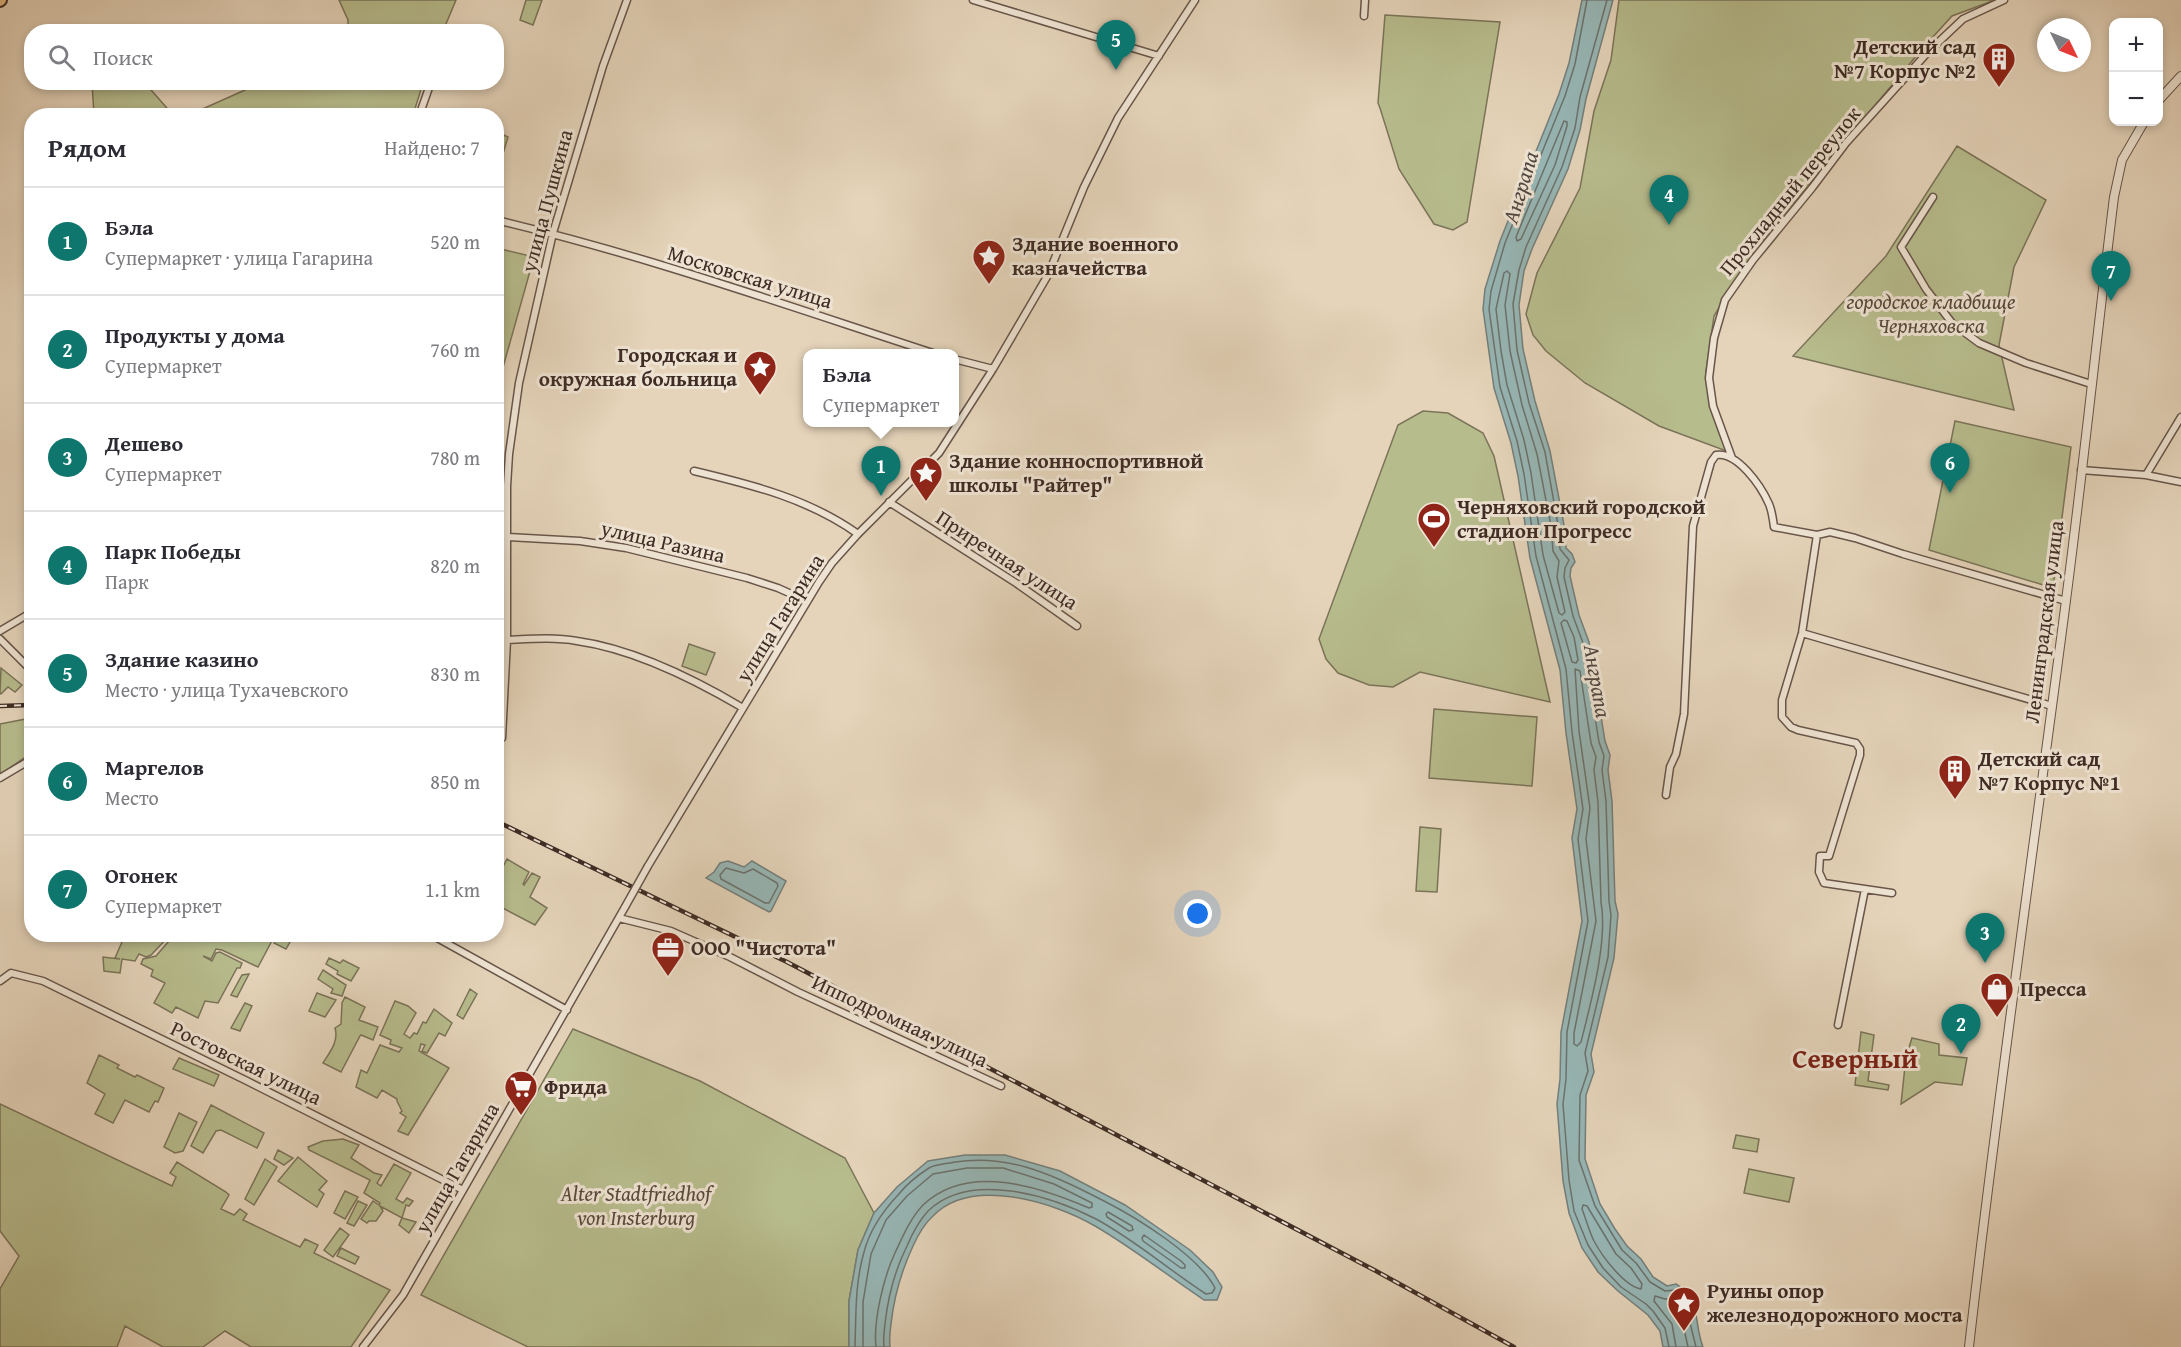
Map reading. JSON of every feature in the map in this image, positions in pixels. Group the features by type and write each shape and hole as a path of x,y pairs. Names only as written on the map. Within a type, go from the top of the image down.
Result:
{"street":[{"name":"улица Пушкина","path":"504,699 509,454 519,383 553,234 603,66 627,0"},
{"path":"973,0 1159,56"},
{"name":"улица Гагарина","path":"959,422 1048,275 1084,187 1118,118 1195,0"},
{"path":"1364,16 1365,0"},
{"name":"Прохладный переулок","path":"1732,458 1713,406 1709,378 1714,338 1725,300 1753,260 1846,143 1928,52 1964,19 2004,0"},
{"path":"2163,96 2181,76"},
{"path":"422,108 428,90"},
{"name":"Ленинградская улица","path":"1969,1347 2011,1001 2026,909 2066,601 2114,198 2122,160 2142,126"},
{"path":"1933,197 1901,247 1926,289 1952,323 1979,344 2026,363 2091,384"},
{"name":"Московская улица","path":"504,222 553,234 759,296 921,349"},
{"path":"959,360 993,369"},
{"path":"2146,475 2181,417"},
{"name":"улица Гагарина","path":"363,1347 403,1295 648,866 807,601 832,563 939,453 956,427"},
{"path":"1666,795 1670,767 1676,754 1684,714 1693,526 1711,462 1716,455 1722,454 1732,458 1748,472 1767,501 1774,527 1817,535 1830,532 1855,538 2066,601"},
{"path":"2081,470 2146,475 2181,482"},
{"path":"694,471 767,489 802,502 838,520 858,534"},
{"name":"Приречная улица","path":"889,502 1016,583 1077,626"},
{"path":"1817,535 1802,633 1781,709 1785,723 1798,730 1856,743 1860,749 1829,856 1820,856 1820,879 1824,883 1892,892"},
{"name":"улица Разина","path":"506,537 580,541 626,548 778,588 807,601"},
{"path":"0,631 24,617"},
{"path":"1802,633 2052,706"},
{"path":"0,639 24,663"},
{"path":"507,640 575,640 614,648 640,657 743,708"},
{"path":"0,778 24,764"},
{"path":"1838,1025 1864,889"},
{"name":"Ипподромная улица","path":"619,918 671,931 1001,1086"},
{"path":"444,942 567,1010"},
{"name":"Ростовская улица","path":"0,981 11,973 43,981 464,1190"}],"green space":[{"path":"339,0 456,0 446,24 348,24"},
{"path":"526,0 542,0 533,25 520,20"},
{"path":"1619,0 1995,0 1952,16 1922,49 1772,229 1745,265 1714,316 1706,372 1712,409 1729,452 1659,426 1585,383 1546,351 1533,335 1526,314 1537,273 1580,188 1594,111 1611,60"},
{"path":"1385,15 1500,22 1467,222 1453,230 1434,224 1399,169 1378,103"},
{"path":"92,90 151,90 167,108 94,108"},
{"path":"245,90 421,90 415,108 205,108"},
{"path":"504,135 508,137 504,150"},
{"name":"городское кладбище Черняховска","path":"1957,146 2046,200 2014,267 1999,345 2014,410 1793,356 1886,256"},
{"path":"504,250 534,257 504,364"},
{"name":"Черняховский городской стадион Прогресс","path":"1423,411 1448,413 1483,433 1494,456 1550,702 1420,672 1393,687 1369,685 1338,673 1326,659 1319,639 1398,425"},
{"path":"1955,421 2071,447 2053,588 1929,550"},
{"path":"689,644 715,653 706,675 682,666"},
{"path":"1,668 22,685 15,692 8,687 0,693"},
{"path":"1434,709 1537,717 1532,786 1429,778"},
{"path":"24,719 24,758 0,775 0,724"},
{"path":"1420,827 1441,829 1437,892 1416,891"},
{"path":"507,859 529,872 524,885 532,873 540,877 530,897 547,908 535,925 504,909 504,865"},
{"path":"122,942 163,942 151,955 146,957 139,954 135,961 122,959 120,973 104,971 103,957 120,959 115,958"},
{"path":"168,942 271,942 258,967 222,950 216,949 211,959 203,956 212,961 216,953 220,952 242,963 218,1003 205,1001 198,1018 176,1007 172,1013 154,1003 165,983 151,976 153,970 141,964 143,959 156,956"},
{"path":"274,942 290,942 286,949"},
{"path":"329,958 340,963 343,960 359,968 351,981 337,974 338,971 326,964"},
{"path":"323,970 346,985 342,996 331,993 333,989 318,979"},
{"path":"249,974 237,997 231,995 242,975"},
{"path":"470,989 477,994 463,1019 457,1015"},
{"path":"317,993 336,1000 325,1017 309,1011"},
{"path":"345,997 365,1007 359,1020 378,1027 373,1040 360,1036 341,1072 323,1063 335,1042 335,1028 341,1024 342,1003"},
{"path":"395,1001 408,1006 416,1013 404,1034 410,1038 414,1033 417,1034 434,1009 452,1023 445,1036 439,1033 427,1053 422,1051 425,1045 421,1044 419,1051 449,1068 408,1135 398,1131 406,1117 400,1113 402,1111 397,1099 382,1090 377,1098 356,1087 361,1070 367,1073 380,1045 399,1052 402,1048 390,1044 391,1040 380,1035"},
{"path":"245,1003 252,1006 240,1031 231,1028"},
{"name":"Alter Stadtfriedhof von Insterburg","path":"573,1029 700,1081 845,1158 874,1213 858,1250 849,1301 849,1347 528,1347 421,1295"},
{"path":"1861,1032 1874,1035 1868,1081 1889,1085 1888,1090 1855,1085"},
{"path":"1912,1038 1939,1044 1939,1055 1967,1058 1962,1085 1935,1082 1901,1104 1906,1057"},
{"path":"99,1055 119,1065 117,1068 164,1088 158,1102 155,1101 149,1112 125,1100 113,1123 95,1114 105,1094 87,1083"},
{"path":"179,1058 219,1075 214,1086 173,1069"},
{"path":"0,1104 172,1186 176,1177 170,1173 177,1162 229,1195 221,1209 234,1215 240,1209 247,1214 243,1220 300,1247 305,1239 318,1245 314,1253 390,1290 351,1347 251,1347 225,1331 203,1347 163,1347 125,1326 117,1347 0,1347 0,1289 19,1256 0,1231"},
{"path":"211,1105 264,1133 257,1148 221,1130 216,1131 203,1153 191,1146"},
{"path":"179,1113 197,1122 183,1151 175,1153 164,1147"},
{"path":"1736,1135 1759,1139 1757,1152 1733,1148"},
{"path":"343,1139 359,1145 351,1158 374,1173 382,1175 377,1183 381,1186 394,1164 411,1173 396,1199 403,1203 407,1198 413,1201 409,1206 406,1205 402,1218 380,1206 383,1211 376,1221 367,1223 361,1219 373,1201 379,1205 380,1203 364,1193 370,1180 309,1150 308,1147 323,1141"},
{"path":"278,1150 293,1158 284,1165 274,1159"},
{"path":"298,1157 327,1181 319,1190 324,1194 317,1207 278,1181"},
{"path":"265,1159 277,1167 254,1205 245,1199"},
{"path":"1749,1169 1794,1178 1789,1202 1744,1193"},
{"path":"345,1191 358,1197 345,1219 334,1213"},
{"path":"358,1201 367,1205 354,1226 347,1223"},
{"path":"402,1218 416,1222 409,1233 399,1225"},
{"path":"340,1228 349,1235 333,1257 324,1250"},
{"path":"341,1248 359,1257 355,1264 337,1256"}],"water":[{"name":"Анграпа","path":"1582,0 1613,0 1568,169 1524,271 1519,305 1523,349 1550,451 1566,548 1572,554 1575,562 1570,576 1579,615 1589,642 1605,741 1610,755 1608,770 1612,801 1615,901 1618,914 1614,958 1591,1054 1594,1072 1586,1095 1585,1159 1600,1204 1627,1246 1641,1259 1653,1277 1667,1286 1676,1284 1690,1297 1696,1312 1703,1347 1663,1347 1660,1331 1648,1315 1598,1272 1582,1248 1569,1213 1563,1181 1557,1104 1561,1032 1582,921 1572,838 1577,809 1560,670 1530,558 1518,476 1511,443 1494,388 1483,309 1485,289 1500,241 1559,94 1569,63"},
{"path":"728,861 744,867 752,861 786,881 771,911 706,878 720,863"},
{"path":"965,1155 1005,1155 1060,1171 1125,1205 1190,1250 1213,1272 1222,1287 1217,1300 1204,1300 1137,1253 1078,1217 1036,1202 1013,1197 990,1195 969,1197 949,1204 933,1216 917,1238 896,1294 890,1330 890,1347 849,1347 849,1301 858,1250 874,1213 897,1187 928,1161"}],"railway":[{"path":"0,706 24,705"},
{"path":"504,825 787,962 1376,1271 1514,1347"}],"place":[{"name":"Здание казино","path":"1116,70"},
{"name":"Детский сад №7 Корпус №2","path":"1999,88"},
{"name":"Парк Победы","path":"1669,225"},
{"name":"Здание военного казначейства","path":"989,285"},
{"name":"Огонек","path":"2111,301"},
{"name":"Городская и окружная больница","path":"760,396"},
{"name":"Маргелов","path":"1950,493"},
{"name":"Бэла","path":"881,496"},
{"name":"Здание конноспортивной школы \"Райтер\"","path":"926,502"},
{"name":"Черняховский городской стадион Прогресс","path":"1434,548"},
{"name":"Детский сад №7 Корпус №1","path":"1955,800"},
{"name":"Дешево","path":"1985,963"},
{"name":"ООО \"Чистота\"","path":"668,977"},
{"name":"Пресса","path":"1997,1018"},
{"name":"Продукты у дома","path":"1961,1054"},
{"name":"Фрида","path":"521,1116"},
{"name":"Руины опор железнодорожного моста","path":"1684,1332"}],"district":[{"name":"Северный","path":"1855,1059"}]}
